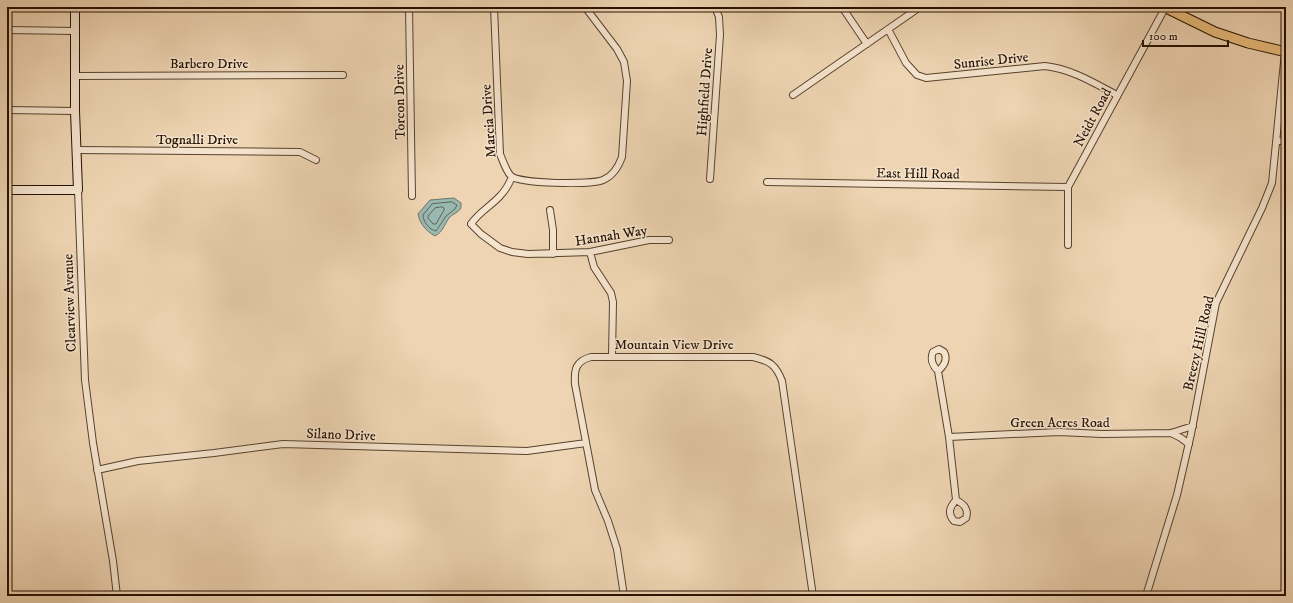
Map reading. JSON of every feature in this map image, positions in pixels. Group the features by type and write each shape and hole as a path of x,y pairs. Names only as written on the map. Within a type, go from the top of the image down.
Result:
{"main road":[{"path":"1165,8 1215,32 1248,43 1286,52"}],"street":[{"name":"Clearview Avenue","path":"75,7 76,150 85,380 117,596"},
{"name":"Torcon Drive","path":"409,7 412,196"},
{"name":"Marcia Drive","path":"494,7 500,154 505,168 512,177"},
{"path":"512,177 524,181 540,183 592,183 607,178 618,168 622,152 626,81 624,62 617,49 585,7"},
{"name":"Highfield Drive","path":"710,179 720,36 719,17 715,7"},
{"path":"842,7 867,44"},
{"path":"793,95 920,7"},
{"name":"Neidt Road","path":"1068,245 1068,187 1165,8"},
{"name":"Sunrise Drive","path":"888,29 906,63 917,75 926,78 1045,66 1071,71 1117,95"},
{"path":"7,30 75,31"},
{"name":"Breezy Hill Road","path":"1146,596 1177,494 1189,444 1216,303 1262,208 1272,183 1286,52"},
{"name":"Barbero Drive","path":"75,76 343,75"},
{"path":"7,110 75,111"},
{"path":"1277,141 1286,141"},
{"name":"Tognalli Drive","path":"76,150 300,152 316,160"},
{"name":"Hannah Way","path":"512,177 507,188 500,196 476,215 471,224 481,234 500,248 512,252 528,254 554,254 590,252 649,240 669,240"},
{"name":"East Hill Road","path":"767,182 1068,187"},
{"path":"7,190 78,190"},
{"path":"550,210 554,254"},
{"path":"590,252 594,267 610,293 613,302 612,356"},
{"name":"Mountain View Drive","path":"624,596 618,549 595,490 575,384 576,369 579,363 584,359 591,357 753,357 763,359 772,364 778,370 782,382 813,596"},
{"path":"938,371 949,437 956,500"},
{"name":"Green Acres Road","path":"949,437 1059,432 1102,434 1171,433 1192,426"},
{"path":"1171,433 1189,444"},
{"name":"Silano Drive","path":"98,470 138,461 282,444 527,451 586,443"}],"water":[{"path":"454,198 461,203 461,208 450,217 442,230 435,236 424,227 418,214 430,200"}]}
